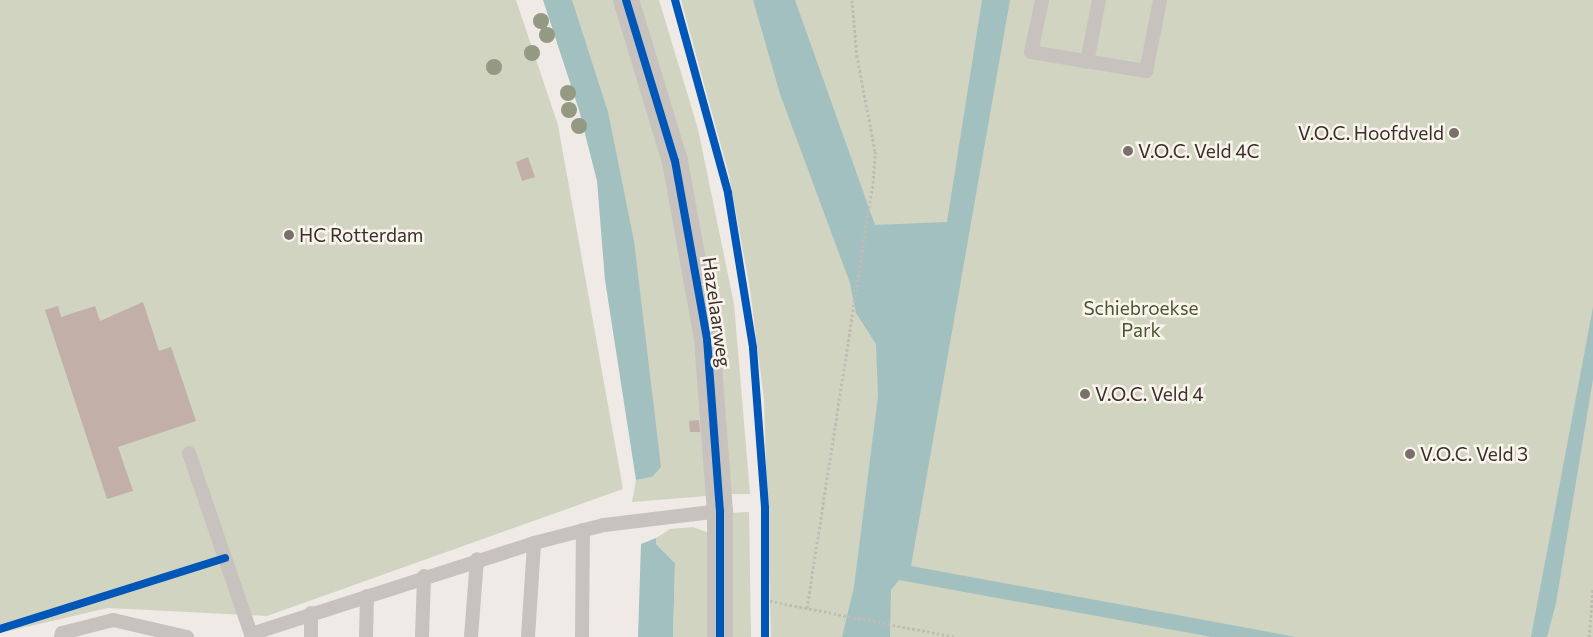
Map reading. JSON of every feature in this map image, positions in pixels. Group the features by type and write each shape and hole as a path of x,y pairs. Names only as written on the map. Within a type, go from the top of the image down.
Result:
{"street":[{"name":"Hazelaarweg","path":"626,0 675,161 692,242 707,339 720,510 720,637"}],"lane":[{"path":"1042,0 1031,52 1146,71 1160,0"},
{"path":"1087,62 1099,0"},
{"path":"189,453 246,636 476,559 534,542 583,530 720,510"},
{"path":"582,637 583,530"},
{"path":"528,637 534,542"},
{"path":"471,637 476,559"},
{"path":"422,637 424,576"},
{"path":"366,637 367,596"},
{"path":"311,613 311,637"},
{"path":"61,637 62,633 113,620 187,637"}],"path":[{"path":"807,608 852,332 873,184 875,151 857,57 852,0"},
{"path":"1588,637 1593,588"},
{"path":"765,591 765,609"},
{"path":"764,600 956,637"}],"green space":[{"name":"HC Rotterdam","path":"0,0 516,0 558,125 623,489 267,616 108,608 0,633"},
{"path":"572,0 620,0 650,99 690,279 707,496 632,502 636,480 652,477"},
{"path":"637,0 659,0 698,129 734,304 750,494 729,494"},
{"name":"Schiebroekse Park","path":"681,0 1593,0 1593,637 771,637 764,399 750,289 729,175"},
{"path":"749,512 751,637 730,637 729,513"},
{"path":"693,527 709,533 711,637 673,637 675,563 656,544 656,538 670,529"}],"water":[{"path":"543,0 572,0 608,112 634,241 661,467 652,477 636,480 605,280 597,181 579,110"},
{"path":"753,0 795,0 875,225 947,222 982,0 1010,0 911,566 1296,637 1212,637 899,580 891,590 890,637 842,637 854,587 878,396 876,344 856,313 850,283 780,94"},
{"path":"1593,307 1593,379 1556,603 1547,637 1531,637"},
{"path":"656,538 656,544 675,563 673,637 638,637 641,544"}],"building":[{"path":"528,157 535,177 522,181 516,162"},
{"path":"143,302 159,351 171,347 196,421 118,447 133,491 107,499 45,310 58,306 61,317 95,306 100,321"},
{"path":"699,420 700,432 690,432 689,421"}],"cycle path":[{"path":"626,0 675,161 707,339 720,511 720,637"},
{"path":"675,0 728,193 753,348 765,508 765,637"},
{"path":"0,629 225,558"}],"place":[{"name":"V.O.C. Hoofdveld","path":"1454,133"},
{"name":"V.O.C. Veld 4C","path":"1128,151"},
{"name":"HC Rotterdam","path":"289,235"},
{"name":"V.O.C. Veld 4","path":"1085,394"},
{"name":"V.O.C. Veld 3","path":"1410,454"}]}
